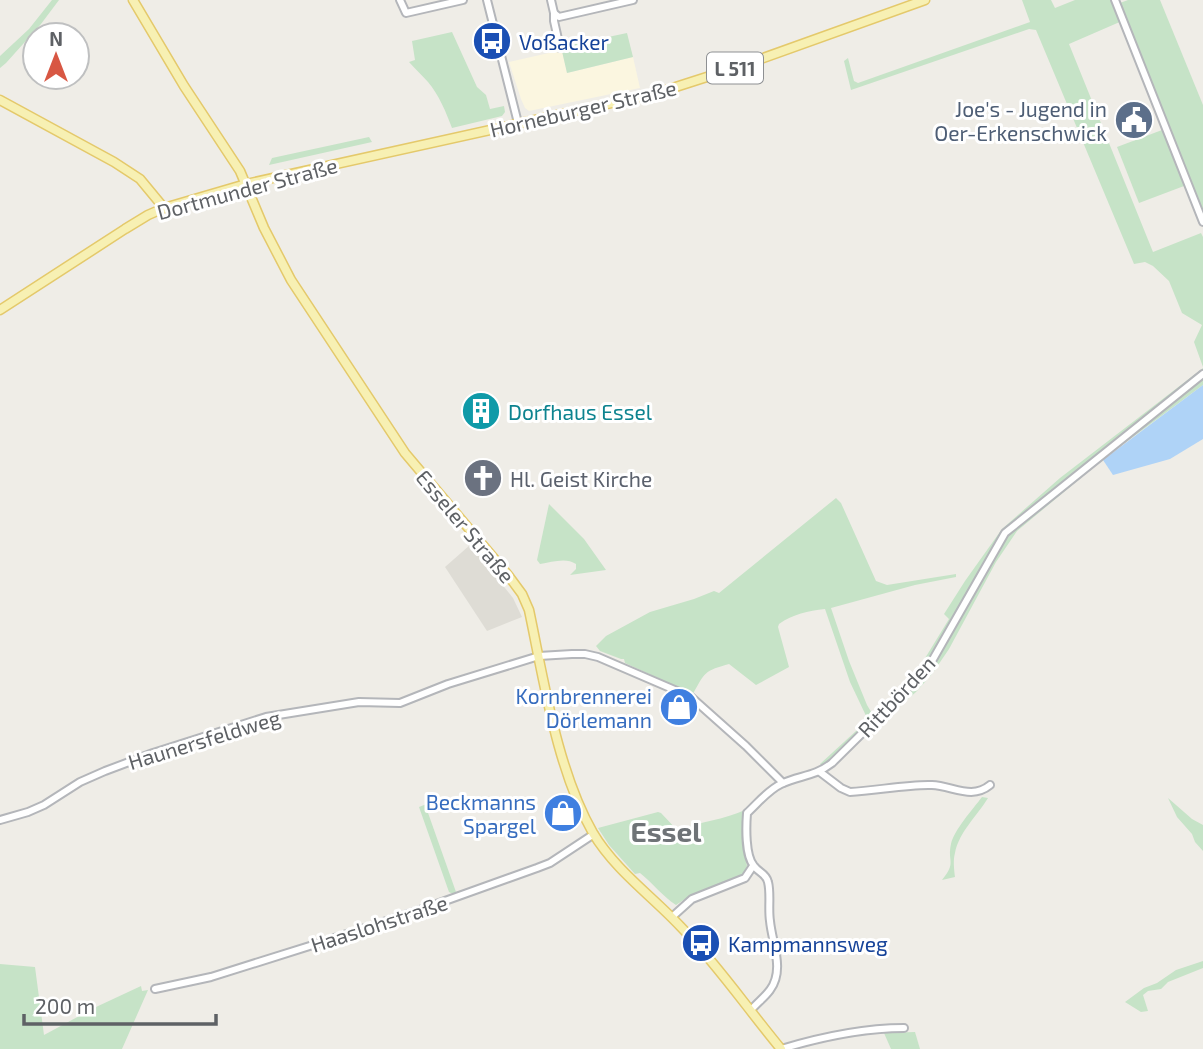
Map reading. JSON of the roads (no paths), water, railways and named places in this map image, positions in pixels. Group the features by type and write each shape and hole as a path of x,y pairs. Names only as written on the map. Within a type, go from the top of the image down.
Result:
{"main road":[{"name":"Esseler Straße","path":"132,0 240,171 264,228 291,280 399,444 522,594 529,610 551,713 572,786 594,834 614,860 723,974 781,1049"},
{"name":"Horneburger Straße","path":"355,159 657,93 925,0"},
{"path":"0,100 141,179 164,208"},
{"name":"Dortmunder Straße","path":"0,310 125,229 164,208 246,184 355,159"}],"street":[{"path":"400,0 405,13 463,0"},
{"path":"487,0 518,123"},
{"path":"551,0 559,48"},
{"path":"554,13 564,17 633,0"},
{"path":"1115,0 1203,222"},
{"name":"Rittbörden","path":"751,1010 771,989 778,968 769,916 768,880 753,866 745,835 747,813 783,783 820,772 832,763 928,668 1005,533 1203,374"},
{"name":"Haunersfeldweg","path":"0,820 44,805 80,782 105,771 266,717 359,702 400,703 448,684 539,656 572,654 598,657 691,697 783,783"},
{"path":"820,772 850,792 930,785 975,793 990,785"},
{"name":"Haaslohstraße","path":"155,989 211,977 429,907 550,863 594,834"},
{"path":"672,918 692,899 745,878 753,866"},
{"path":"781,1049 871,1029 904,1028"}],"water":[{"path":"1203,385 1203,439 1170,459 1113,475 1103,460"}],"place":[{"name":"Voßacker","path":"492,41"},
{"name":"Joe's - Jugend in Oer-Erkenschwick","path":"1134,120"},
{"name":"Dorfhaus Essel","path":"481,411"},
{"name":"Hl. Geist Kirche","path":"483,478"},
{"name":"Kornbrennerei Dörlemann","path":"679,707"},
{"name":"Beckmanns Spargel","path":"563,813"},
{"name":"Kampmannsweg","path":"701,943"}],"district":[{"name":"Essel","path":"666,831"}]}
